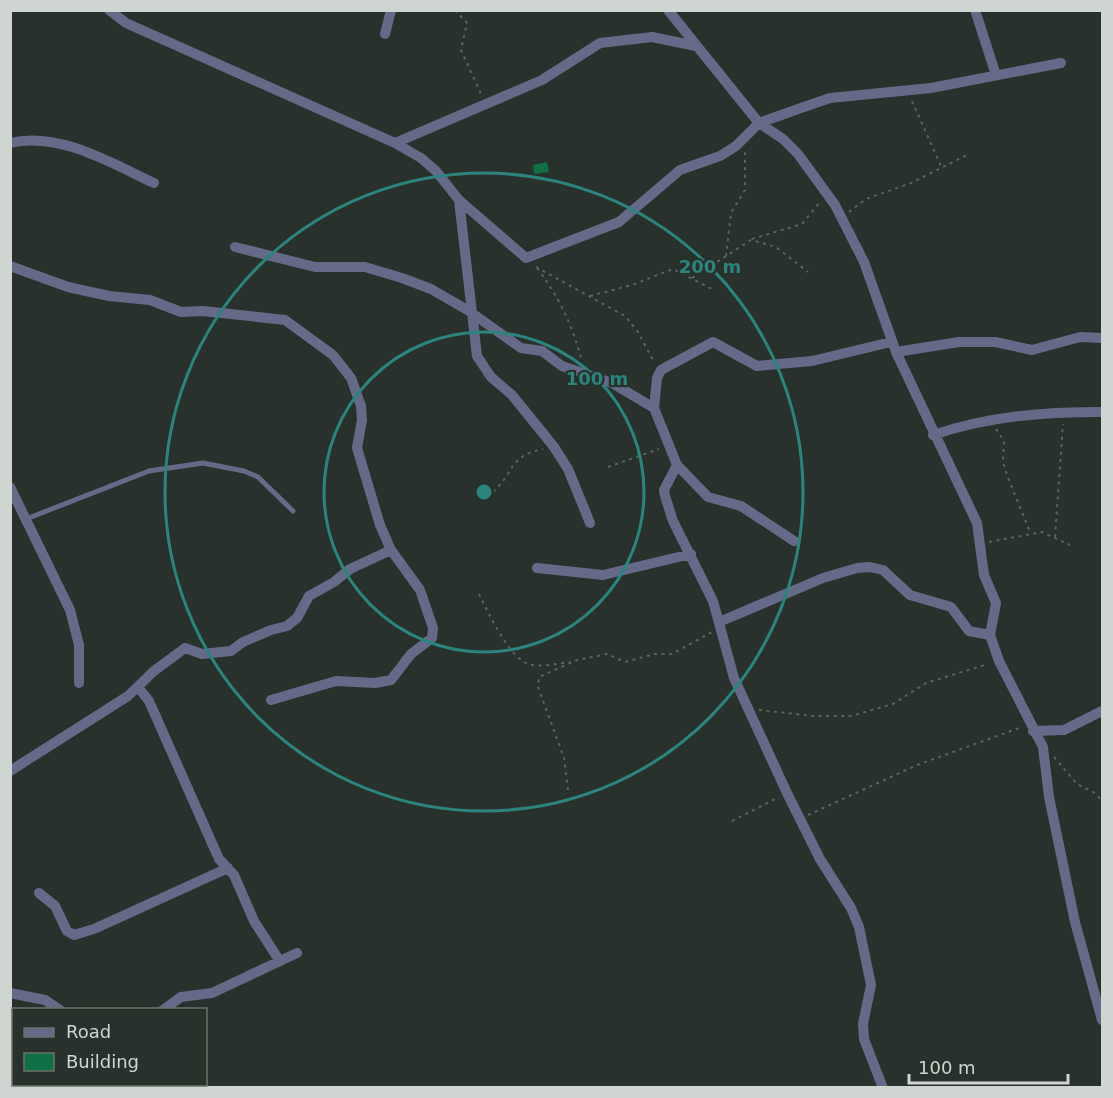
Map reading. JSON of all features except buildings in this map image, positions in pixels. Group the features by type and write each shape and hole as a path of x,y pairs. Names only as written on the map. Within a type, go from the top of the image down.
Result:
{"street":[{"path":"109,10 126,23 395,142 421,158 436,171 459,200 515,250 530,258 619,222 680,170 720,156 759,123 830,98 907,90 1061,63"},
{"path":"385,34 391,10"},
{"path":"975,10 996,75"},
{"path":"671,11 759,123 792,147 842,217 864,262 893,347 933,435 977,523 984,575 996,603 990,635 999,661 1031,728 1043,747 1049,797 1075,922 1102,1020"},
{"path":"395,142 542,80 600,43 652,37 672,39 697,46"},
{"path":"10,143 28,138 60,144 154,183"},
{"path":"459,200 470,311 480,364 512,395 554,447 568,469 590,524"},
{"path":"235,247 315,267 365,267 431,289 470,311 521,348 542,351 562,366 612,383 654,408 677,465 708,497 741,506 794,541"},
{"path":"10,266 68,287 109,296 150,300 181,312 203,311 285,320 333,355 351,378 361,406 362,420 357,448 380,525 391,550 420,590 433,628 432,638 411,654 391,680 375,683 336,681 271,700"},
{"path":"654,408 659,373 668,365 713,342 757,366 812,361 893,347 995,342 1032,350 1080,338 1102,338"},
{"path":"933,435 990,419 1056,411 1102,412"},
{"path":"677,465 664,493 673,521 713,601 734,678 787,793 820,858 851,908 859,927 871,985 863,1024 864,1039 883,1088"},
{"path":"10,487 70,610 79,645 79,683"},
{"path":"10,771 74,733 138,687 154,670 185,648 202,654 231,651 243,642 287,626 297,618 309,596 334,582 350,569 391,550"},
{"path":"537,568 603,575 691,554"},
{"path":"720,625 823,579 857,568 870,567 883,570 910,595 951,607 969,631 990,635"},
{"path":"138,687 148,701 219,859 237,881 254,921 279,960"},
{"path":"1031,728 1064,730 1102,711"},
{"path":"39,893 55,906 67,931 74,935 94,929 228,868"},
{"path":"166,1008 181,998 212,993 297,953"},
{"path":"10,993 45,1000 57,1008"}],"lane":[{"path":"26,519 149,471 203,463 244,471 258,477 293,512"}],"path":[{"path":"455,10 468,23 461,50 481,92 481,106"},
{"path":"907,90 941,166"},
{"path":"726,256 731,213 745,190 745,137"},
{"path":"842,217 866,199 911,183 969,154"},
{"path":"692,278 749,240 802,224 814,206 827,194"},
{"path":"749,240 776,247 808,272"},
{"path":"587,373 566,312 536,267 625,316 648,347 659,373"},
{"path":"590,296 632,285 665,271 681,272 714,290"},
{"path":"1055,537 1063,430 1061,418 1056,411"},
{"path":"990,419 1004,441 1003,462 1030,532"},
{"path":"608,467 668,446"},
{"path":"493,492 506,479 511,466 519,457 554,447"},
{"path":"981,545 1030,532 1041,532 1070,545"},
{"path":"479,594 494,627 524,662 532,665 574,662"},
{"path":"568,790 564,759 538,680 542,674 574,662 610,654 625,662 654,654 672,654 689,646 699,637 720,625"},
{"path":"747,708 814,717 851,716 893,704 926,683 999,661"},
{"path":"801,818 917,765 1031,728"},
{"path":"1043,747 1077,784 1095,793 1102,801"},
{"path":"732,821 787,793"}]}
